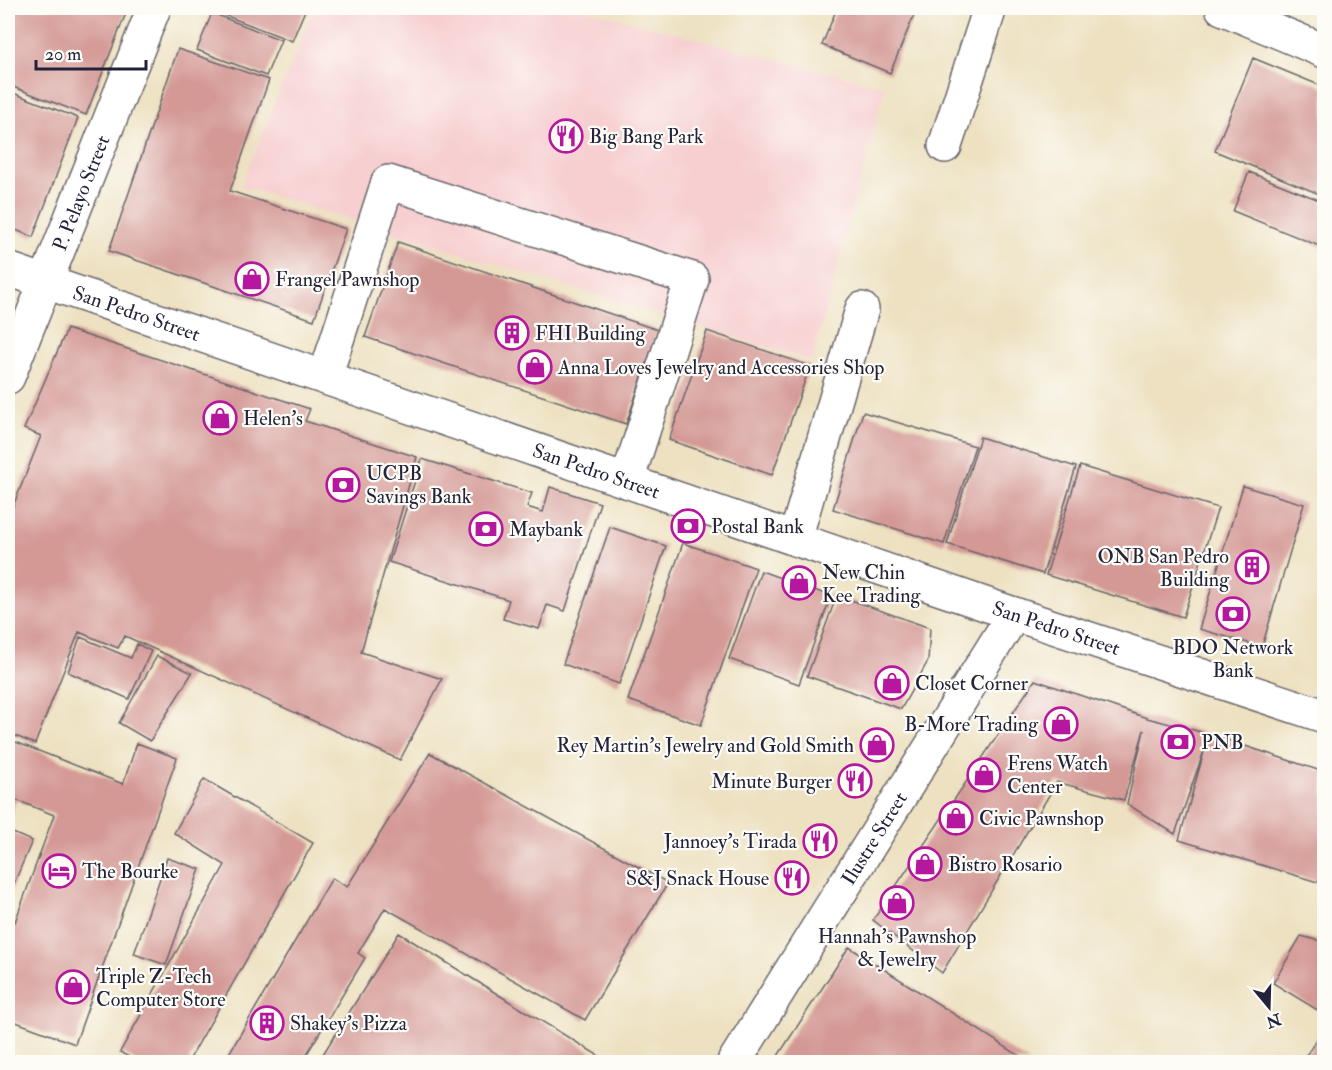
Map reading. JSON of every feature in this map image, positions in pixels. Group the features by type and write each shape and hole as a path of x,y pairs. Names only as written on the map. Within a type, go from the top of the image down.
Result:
{"main road":[{"name":"P. Pelayo Street","path":"8,377 154,8"},
{"path":"945,146 990,8"},
{"path":"1222,8 1324,51"},
{"path":"325,378 388,182 692,279 627,481"},
{"name":"San Pedro Street","path":"8,268 1014,614 1324,716"},
{"path":"795,539 862,309"},
{"name":"Ilustre Street","path":"734,1062 1014,614"}],"shaded area":[{"name":"Big Bang Park","path":"314,8 579,8 885,87 812,361 241,186"}],"building":[{"path":"8,8 128,8 86,115 8,85"},
{"path":"213,8 306,8 292,41 211,10"},
{"path":"837,8 917,8 890,73 822,45"},
{"path":"212,13 281,40 266,76 197,50"},
{"path":"178,49 269,80 230,191 346,229 314,320 109,251"},
{"path":"1253,58 1324,87 1324,196 1215,151"},
{"path":"8,91 78,118 33,237 8,227"},
{"path":"1249,172 1324,202 1324,248 1233,211"},
{"name":"FHI Building","path":"398,242 658,330 626,424 365,337"},
{"path":"67,329 310,409 305,421 417,457 361,652 442,679 400,760 125,636 118,648 79,632 35,744 8,733 8,519 41,436 24,429"},
{"path":"707,331 810,366 772,475 669,440"},
{"path":"863,412 975,446 944,544 833,509"},
{"path":"980,437 1076,467 1043,574 947,544"},
{"path":"422,459 532,493 527,507 543,512 550,487 600,503 565,611 547,605 539,629 503,619 509,600 389,562"},
{"path":"1080,466 1218,508 1183,617 1046,575"},
{"name":"ONB San Pedro Building","path":"1243,486 1304,504 1262,647 1199,629"},
{"path":"610,527 666,546 619,684 563,664"},
{"path":"683,543 756,568 701,725 628,700"},
{"path":"761,571 831,596 799,684 729,659"},
{"path":"837,595 930,628 928,661 901,709 807,676"},
{"path":"80,637 131,658 137,644 151,651 129,699 68,672"},
{"path":"157,656 192,673 150,741 119,723"},
{"path":"1035,680 1147,718 1209,734 1324,772 1324,884 1179,840 1206,745 1175,834 1127,804 1144,730 1124,800 1057,782 942,973 873,920"},
{"path":"8,739 123,784 137,743 177,758 75,1044 8,1019 8,919 15,922 54,815 16,800 8,822"},
{"path":"430,753 668,883 585,1020 385,908 358,953 365,958 302,1062 224,1062 332,878 347,887"},
{"path":"204,779 313,843 188,1062 137,1062 120,1052 225,865 174,833"},
{"path":"8,831 32,841 10,893 8,892"},
{"path":"167,858 200,869 166,965 134,954"},
{"path":"399,933 515,1005 609,1062 318,1062"},
{"path":"1301,936 1324,942 1324,1014 1273,983"},
{"path":"849,947 1029,1062 774,1062"},
{"path":"1324,1028 1324,1062 1302,1062"}],"place":[{"name":"Big Bang Park","path":"566,136"},
{"name":"Frangel Pawnshop","path":"252,279"},
{"name":"FHI Building","path":"512,333"},
{"name":"Anna Loves Jewelry and Accessories Shop","path":"535,367"},
{"name":"Helen's","path":"220,418"},
{"name":"UCPB Savings Bank","path":"343,485"},
{"name":"Postal Bank","path":"688,526"},
{"name":"Maybank","path":"486,529"},
{"name":"ONB San Pedro Building","path":"1252,567"},
{"name":"New Chin Kee Trading","path":"799,583"},
{"name":"BDO Network Bank","path":"1233,614"},
{"name":"Closet Corner","path":"892,683"},
{"name":"B-More Trading","path":"1061,724"},
{"name":"PNB","path":"1178,742"},
{"name":"Rey Martin's Jewelry and Gold Smith","path":"877,745"},
{"name":"Frens Watch Center","path":"984,775"},
{"name":"Minute Burger","path":"855,781"},
{"name":"Civic Pawnshop","path":"956,818"},
{"name":"Jannoey's Tirada","path":"820,841"},
{"name":"Bistro Rosario","path":"925,864"},
{"name":"The Bourke","path":"59,871"},
{"name":"S&J Snack House","path":"792,878"},
{"name":"Hannah's Pawnshop & Jewelry","path":"897,903"},
{"name":"Triple Z-Tech Computer Store","path":"73,987"},
{"name":"Shakey's Pizza","path":"267,1023"}]}
